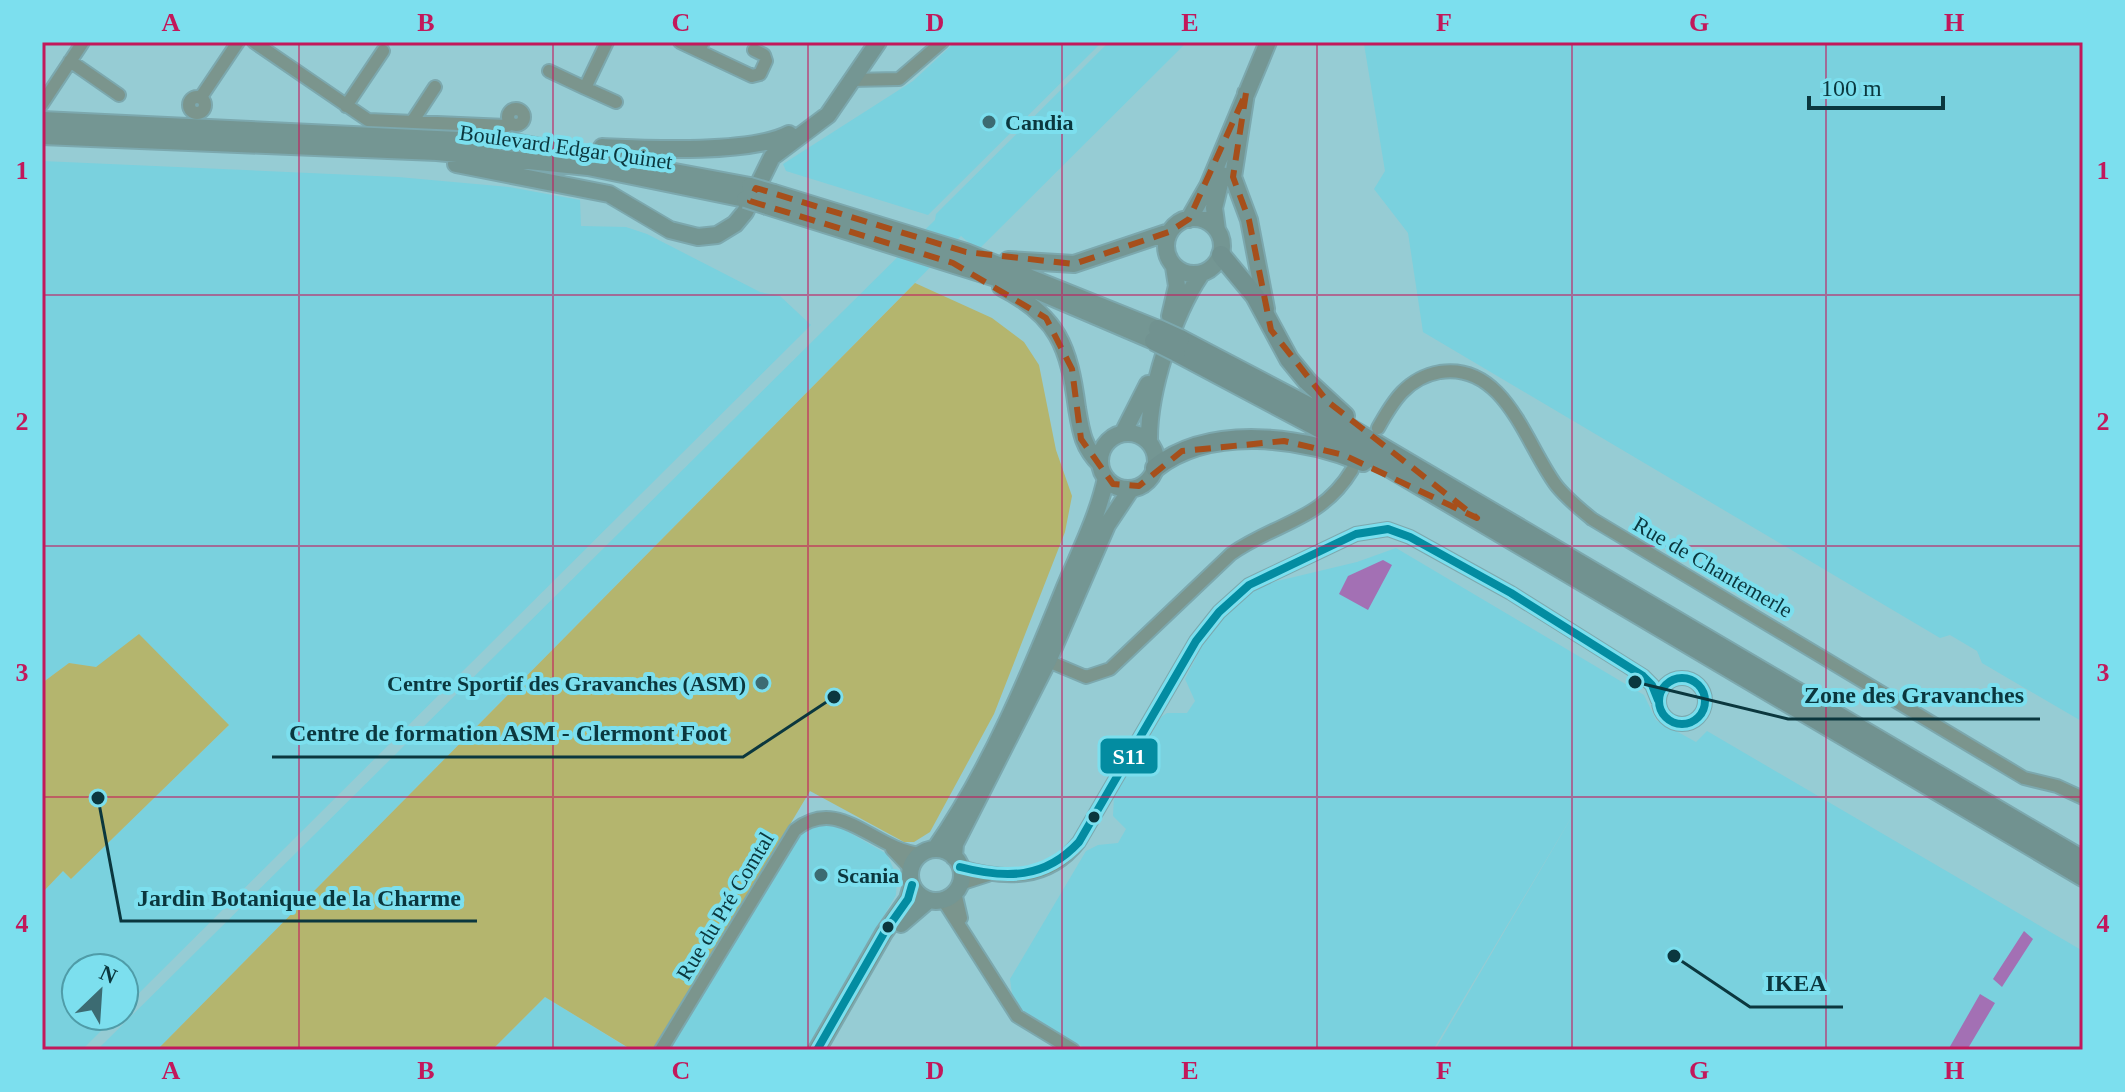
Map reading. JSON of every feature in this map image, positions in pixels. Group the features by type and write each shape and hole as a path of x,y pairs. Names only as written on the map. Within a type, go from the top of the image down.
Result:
{"highway":[{"path":"1221,255 1250,288 1271,330 1307,381 1398,457"},
{"path":"1156,335 1398,457 2083,860"},
{"path":"1178,346 1477,518 2083,877"},
{"path":"1155,468 1182,451 1202,446 1259,440 1315,445 1373,466 1477,518"}],"main road":[{"path":"324,147 451,163 575,185 609,194 670,230 708,237 726,231 741,218 772,157 828,115 878,42"},
{"path":"960,258 1060,265 1116,251 1169,232 1189,219 1208,186 1268,42"},
{"path":"1149,442 1153,395 1188,293 1201,274 1213,267 1221,255 1214,208 1246,93"},
{"path":"1246,93 1233,177 1249,220 1271,330"},
{"path":"539,145 651,150 774,142 806,126 835,101"},
{"name":"Boulevard Edgar Quinet","path":"42,120 539,145 747,192 960,258"},
{"name":"Boulevard Edgar Quinet","path":"42,136 437,152 574,166 747,192"},
{"path":"1189,219 1205,220 1217,230"},
{"path":"817,1050 884,933 908,899 911,877 998,737 1037,656 1093,520 1103,471 1103,448 1123,433 1145,392 1174,302 1174,267 1166,251 1169,232"},
{"path":"960,258 1156,335"},
{"path":"960,258 1030,304 1056,331 1072,369 1081,439 1113,484 1131,489"},
{"path":"1174,267 1182,272 1201,274"},
{"path":"828,1050 894,933 917,907 950,883 955,844 1048,661 1107,525 1131,489 1146,482 1155,468 1154,450 1149,442 1132,433 1123,433"},
{"path":"928,852 950,883"},
{"path":"911,877 950,883"}],"street":[{"path":"42,104 83,42"},
{"path":"201,97 238,42"},
{"path":"254,42 368,120 511,124"},
{"path":"585,88 607,42"},
{"path":"680,42 701,46 752,76 760,74 766,61 764,55 754,50"},
{"path":"850,80 899,79 942,42"},
{"path":"346,106 383,51"},
{"path":"70,61 119,95"},
{"path":"549,71 616,102"},
{"path":"412,122 435,87"},
{"name":"Rue de Chantemerle","path":"1378,428 1401,392 1423,377 1449,371 1476,377 1498,393 1558,488 1592,519 2024,778 2057,786 2083,798"},
{"path":"1048,661 1086,677 1098,676 1110,669 1231,554 1252,540 1326,504 1352,470"},
{"path":"1073,1050 1017,1016 963,925 950,883 988,875 1034,874 1049,869 1069,854 1196,641 1232,598 1261,579 1366,530 1388,529 1410,537 1617,658 1649,680 1662,714 1672,723 1692,722 1702,713 1706,699 1701,687 1684,677 1671,680 1652,675 1617,658"},
{"path":"1658,700 1662,688 1671,680"},
{"name":"Rue du Pré Comtal","path":"661,1050 795,830 807,820 828,816 887,845 928,852"},
{"name":"Rue du Pré Comtal","path":"887,845 911,877"}],"highlighted area":[{"path":"1246,93 1233,177 1249,220 1271,330 1327,401 1477,518 1344,455 1284,441 1182,451 1139,486 1113,484 1081,439 1072,369 1046,318 953,263 750,201 756,188 966,252 1074,264 1169,232 1189,219"}],"shaded area":[{"path":"955,42 1102,42 928,215 786,171 783,164 913,81"},
{"path":"1109,42 1187,42 978,250 961,236 157,1050 97,1050 115,1032 140,1032 140,1007 935,220 936,214"},
{"path":"2083,42 2083,722 1982,663 1977,651 1950,635 1940,638 1423,332 1408,233 1374,189 1385,171 1364,44"},
{"path":"42,161 398,177 509,187 580,200 581,226 626,227 647,234 760,292 780,296 811,325 140,992 140,952 60,952 60,1032 100,1032 82,1050 42,1050 42,893 63,871 71,879 229,725 95,667 69,663 42,683"},
{"path":"1396,548 1644,695 1656,720 1696,742 1707,731 2083,951 2083,1050 1435,1050 1584,796 1433,1050 1088,1050 1023,1011 1013,1001 1010,979 1086,851 1098,845 1118,843 1126,829 1113,816 1114,796 1161,717 1167,713 1187,713 1195,701 1185,679 1206,638 1241,599 1261,585 1357,562"},
{"path":"1383,560 1392,565 1368,610 1339,594 1348,576"},
{"path":"817,824 838,826 887,854 897,877 896,895 806,1050 669,1050 799,833"},
{"path":"2024,931 2033,939 2002,987 1993,979"},
{"path":"1980,994 1995,1003 1967,1050 1948,1050"},
{"path":"545,997 631,1050 492,1050"}],"green space":[{"name":"Centre Sportif des Gravanches (ASM)","path":"915,283 992,318 1024,342 1039,365 1056,450 1072,496 1065,532 994,714 930,832 914,842 904,842 810,791 655,1050 632,1050 545,997 492,1050 157,1050"},
{"path":"139,634 229,725 71,879 63,871 42,893 42,683 69,663 96,667"}],"transit line":[{"name":"S11","path":"960,867 993,873 1024,873 1053,863 1066,854 1079,842 1196,641 1219,612 1249,585 1356,534 1388,529 1410,537 1511,593 1643,676 1652,685 1658,700"},
{"name":"S11","path":"1682,678 1699,684 1705,701 1699,718 1682,724 1665,718 1659,701 1665,684 1682,678"},
{"name":"S11","path":"817,1050 884,933 908,899 912,885"}],"place":[{"name":"Candia","path":"989,122"},
{"name":"Zone des Gravanches","path":"1635,682"},
{"name":"Centre Sportif des Gravanches (ASM)","path":"762,683"},
{"name":"Centre de formation ASM - Clermont Foot","path":"834,697"},
{"name":"Jardin Botanique de la Charme","path":"98,798"},
{"name":"Scania","path":"821,875"},
{"name":"IKEA","path":"1674,956"}]}
